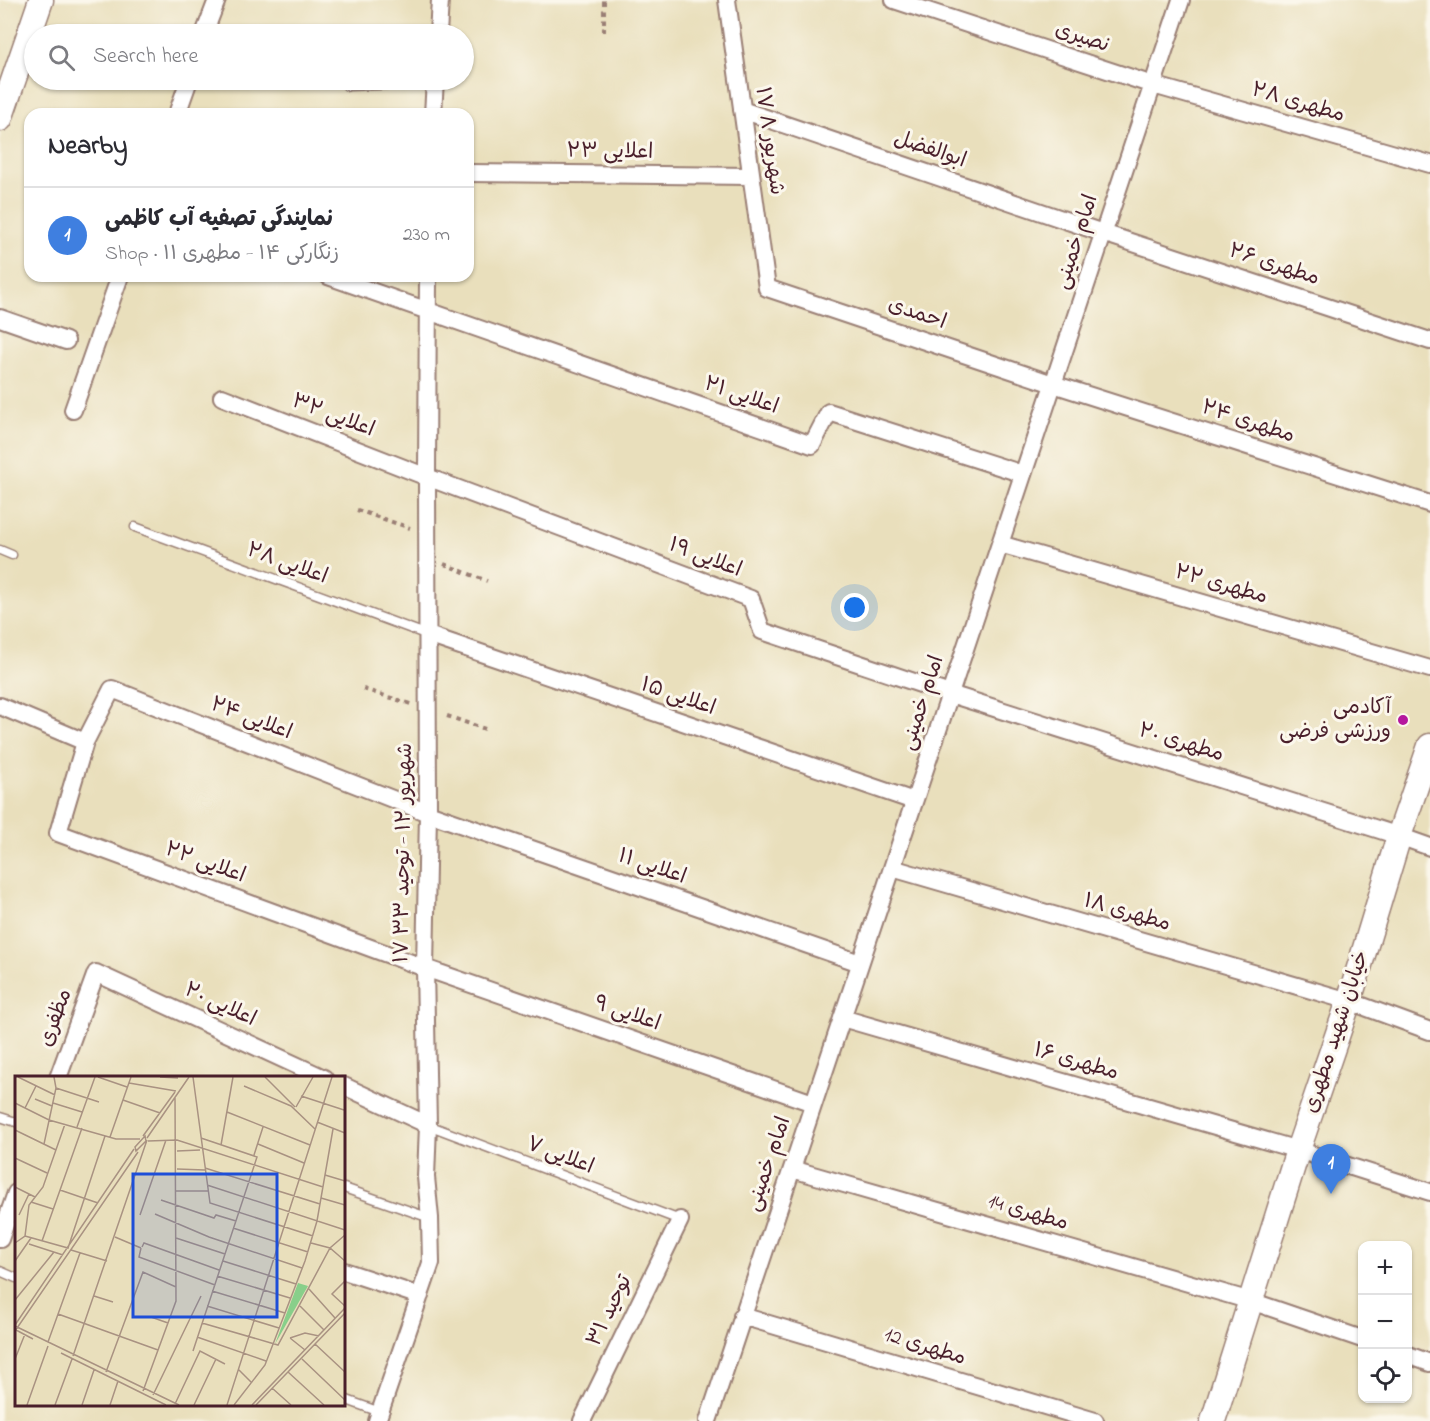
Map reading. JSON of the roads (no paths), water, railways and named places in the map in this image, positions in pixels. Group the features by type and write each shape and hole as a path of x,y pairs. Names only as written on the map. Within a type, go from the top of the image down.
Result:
{"main road":[{"path":"33,24 41,0"},
{"path":"0,119 24,49"},
{"name":"خیابان شهید مطهری","path":"1213,1421 1298,1150 1349,1001 1399,836 1430,746"}],"street":[{"path":"208,24 217,0"},
{"path":"439,24 440,0"},
{"name":"۱۷ شهریور ۸","path":"728,0 766,288"},
{"name":"نصیری","path":"894,0 1153,85"},
{"name":"امام خمینی","path":"708,1421 1181,0"},
{"name":"مطهری ۲۸","path":"1153,85 1430,164"},
{"path":"179,108 185,90"},
{"path":"433,108 434,90"},
{"name":"ابوالفضل","path":"742,110 1103,233"},
{"name":"اعلایی ۲۳","path":"474,173 752,177"},
{"name":"مطهری ۲۶","path":"1103,233 1430,341"},
{"path":"73,410 118,282"},
{"path":"346,282 428,310"},
{"name":"۱۷ شهریور ۱۲ - توحید ۳۳","path":"378,1416 431,1263 426,1177 428,1125 425,968 428,813 428,282"},
{"name":"احمدی","path":"766,288 1053,384"},
{"name":"اعلایی ۲۱","path":"428,310 812,445 829,412 1023,474"},
{"path":"0,318 66,341"},
{"name":"مطهری ۲۴","path":"1053,384 1430,504"},
{"name":"اعلایی ۳۲","path":"222,397 427,477"},
{"name":"اعلایی ۱۹","path":"427,477 751,599 762,631 950,694"},
{"name":"مطهری ۲۲","path":"1000,544 1430,669"},
{"name":"اعلایی ۱۵","path":"428,635 914,801"},
{"name":"اعلایی ۲۴","path":"85,742 112,689 428,813"},
{"name":"مطهری ۲۰","path":"950,694 1430,847"},
{"path":"0,705 85,742"},
{"name":"اعلایی ۲۲","path":"85,742 58,833 425,968"},
{"name":"اعلایی ۱۱","path":"428,813 860,963"},
{"name":"مطهری ۱۸","path":"892,868 1349,1001 1430,1031"},
{"name":"اعلایی ۹","path":"425,968 813,1103"},
{"name":"مظفری","path":"58,1076 96,973"},
{"name":"اعلایی ۲۰","path":"96,973 322,1076"},
{"name":"مطهری ۱۶","path":"842,1018 1298,1150 1430,1192"},
{"path":"345,1086 428,1125"},
{"name":"مطهری 14","path":"792,1168 1251,1301 1358,1339"},
{"path":"0,1239 5,1209 15,1194"},
{"name":"توحید ۳۱","path":"582,1421 680,1220"},
{"path":"345,1271 420,1296"},
{"name":"مطهری 12","path":"742,1316 1095,1421"},
{"path":"1412,1357 1430,1363"}],"lane":[{"name":"اعلایی ۲۸","path":"135,527 428,635"},
{"path":"0,550 12,555"},
{"path":"0,1117 15,1122"},
{"name":"اعلایی ۷","path":"428,1125 680,1220"},
{"path":"345,1188 430,1218"},
{"path":"0,1272 15,1278"},
{"path":"345,1400 378,1416"}],"place":[{"name":"آکادمی ورزشی فرضی","path":"1403,720"},
{"name":"نمایندگی تصفیه آب کاظمی","path":"1331,1194"}]}
